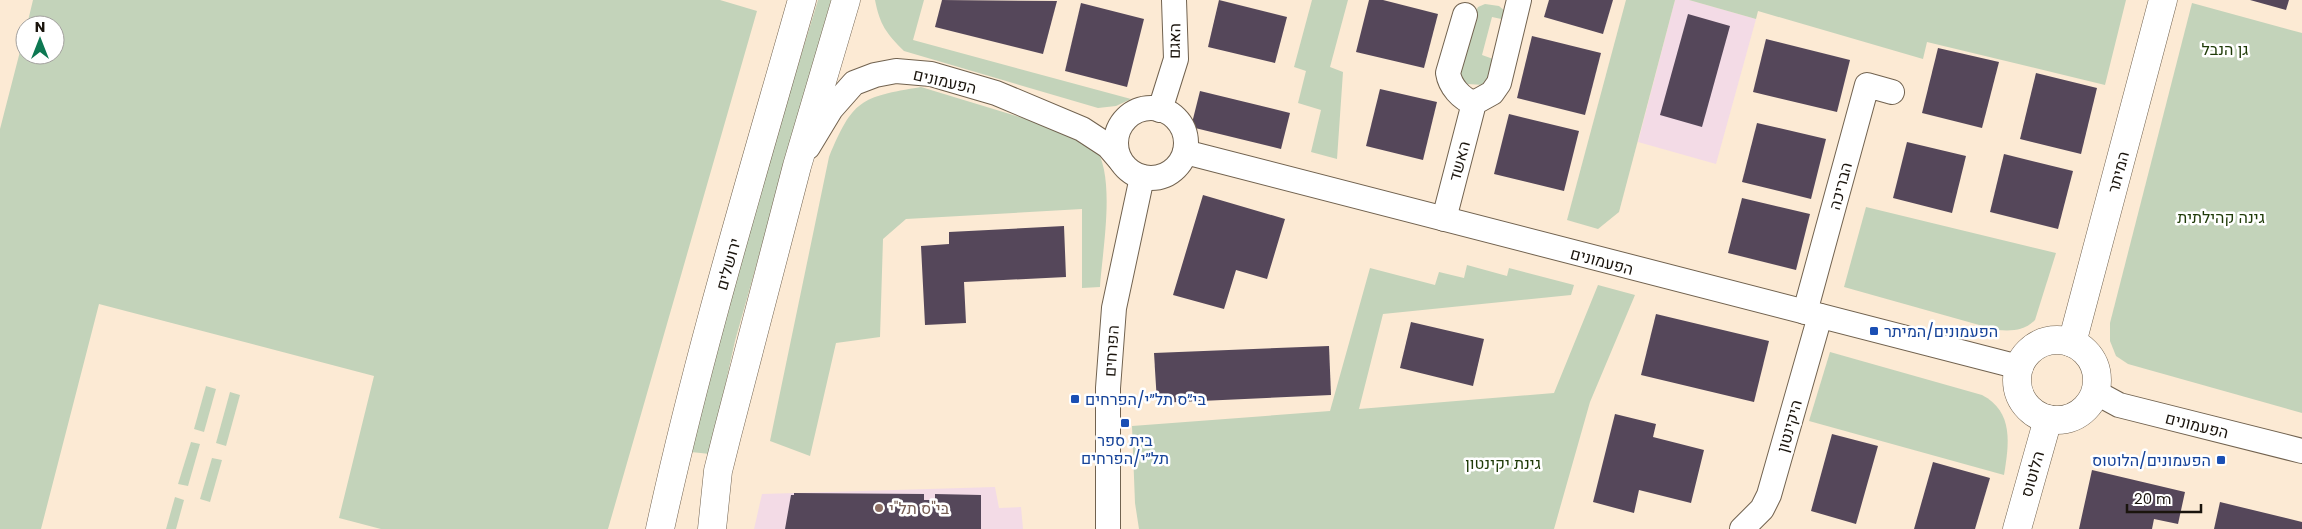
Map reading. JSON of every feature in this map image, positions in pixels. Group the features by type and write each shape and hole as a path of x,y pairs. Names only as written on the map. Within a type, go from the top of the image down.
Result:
{"main road":[{"name":"ירושלים","path":"660,529 679,442 704,346 802,0"},
{"path":"712,529 718,471 726,435 797,166 846,0"},
{"name":"המיתר","path":"2072,343 2164,0"},
{"path":"2059,340 2072,343 2082,349 2090,358 2095,368 2097,380 2095,392 2090,402 2072,417 2048,419 2036,414 2023,400 2017,380 2019,367 2025,356 2040,344 2059,340"},
{"name":"הלוטוס","path":"2017,529 2048,419"}],"street":[{"name":"האגם","path":"1160,110 1176,59 1174,0"},
{"path":"1465,15 1448,73 1450,82 1457,92 1474,104 1492,93 1499,83 1519,0"},
{"name":"הפעמונים","path":"797,166 841,96 854,83 875,75 896,71 930,74 996,93 1082,129 1108,146 1120,160"},
{"name":"הבריכה","path":"1813,314 1868,85 1892,92"},
{"name":"האשד","path":"1444,218 1474,104"},
{"path":"1144,109 1160,110 1172,115 1179,122 1186,140 1185,152 1180,163 1172,171 1161,177 1142,177 1128,169 1120,160 1116,149 1117,137 1121,126 1135,112 1144,109"},
{"name":"הפעמונים","path":"1185,152 1444,218 1612,264 2019,367"},
{"name":"הפרחים","path":"1108,529 1108,388 1114,308 1142,177"},
{"name":"היקינטון","path":"1742,529 1762,508 1769,494 1813,314"},
{"name":"הפעמונים","path":"2095,392 2119,405 2302,451"}],"shaded area":[{"path":"1675,0 1689,0 1756,19 1716,164 1638,142"},
{"name":"בי\"ס תל\"י","path":"995,487 999,508 1021,507 1023,529 754,529 762,494"}],"green space":[{"path":"33,0 720,0 757,11 608,529 381,529 339,518 374,376 99,304 41,529 0,529 0,129 16,65 65,65 65,15 29,15"},
{"path":"818,0 831,0 735,341 710,454 691,452 764,176"},
{"path":"875,0 924,0 913,40 1131,99 1116,106 1098,108 904,51 885,28 879,16"},
{"path":"1312,0 1348,0 1330,67 1343,72 1337,159 1311,152 1321,110 1298,103 1306,71 1294,67"},
{"path":"1626,0 1675,0 1619,212 1598,229 1567,220"},
{"path":"1689,0 2126,0 2105,85 1927,42 1923,59 1758,11 1756,19"},
{"path":"2192,3 2302,33 2302,413 2128,364 2116,356 2110,341 2110,323"},
{"path":"1485,4 1499,6 1506,12 1506,20 1492,17 1482,55 1496,60 1495,68 1484,85 1467,84 1459,76 1474,15 1478,7"},
{"path":"921,87 1075,134 1094,146 1101,159 1107,194 1100,287 1082,288 1082,209 906,219 883,239 880,337 836,343 810,456 770,441 829,157 845,123 861,104 884,94"},
{"path":"1866,207 2056,253 2035,320 2018,330 1997,330 1844,287"},
{"name":"גינת יקינטון","path":"1467,265 1507,276 1509,268 1574,285 1571,295 1383,314 1359,409 1554,393 1598,285 1635,295 1590,402 1554,529 1139,529 1135,503 1132,426 1330,411 1370,268 1435,285 1439,272 1464,278"},
{"path":"1830,352 1982,395 1992,402 2000,410 2007,430 2008,441 2004,475 1809,421"},
{"path":"206,386 216,389 204,432 194,429"},
{"path":"230,392 240,395 226,446 216,443"},
{"path":"191,442 200,444 188,486 178,484"},
{"path":"212,458 222,460 210,502 200,499"},
{"path":"175,497 184,500 176,529 166,529"}],"building":[{"path":"942,0 1057,1 1043,54 935,27"},
{"path":"1219,0 1287,17 1275,63 1208,47"},
{"path":"1369,0 1383,0 1438,14 1424,68 1356,52"},
{"path":"1549,0 1613,0 1603,34 1544,17"},
{"path":"2250,0 2289,0 2286,10"},
{"path":"1081,3 1144,19 1127,87 1065,71"},
{"path":"1688,14 1730,26 1702,127 1660,115"},
{"path":"1532,36 1601,53 1585,115 1517,98"},
{"path":"1766,39 1850,60 1837,112 1753,92"},
{"path":"1938,48 1999,62 1982,128 1922,113"},
{"path":"2036,73 2097,88 2081,154 2020,139"},
{"path":"1380,89 1437,102 1423,160 1366,146"},
{"path":"1200,91 1290,113 1281,149 1191,127"},
{"path":"1509,114 1579,131 1564,191 1494,174"},
{"path":"1757,123 1826,139 1811,199 1742,182"},
{"path":"1907,142 1966,156 1952,213 1893,198"},
{"path":"2004,154 2073,171 2058,229 1990,212"},
{"path":"1203,195 1285,219 1267,279 1236,270 1224,309 1173,295"},
{"path":"1742,198 1810,214 1796,270 1728,253"},
{"path":"1064,226 1066,277 964,282 966,323 925,325 921,246 949,244 949,232"},
{"path":"1656,314 1769,341 1754,402 1641,375"},
{"path":"1411,322 1484,339 1473,386 1400,368"},
{"path":"1329,346 1331,395 1157,403 1154,353"},
{"path":"1615,414 1656,424 1653,437 1704,450 1691,503 1639,490 1634,513 1593,502"},
{"path":"1832,434 1878,446 1856,524 1811,511"},
{"path":"1933,462 1990,478 1975,529 1914,529"},
{"path":"2092,470 2185,492 2178,524 2154,519 2152,529 2079,529"},
{"name":"בי\"ס תל\"י","path":"794,493 924,494 924,500 935,500 935,494 981,495 981,529 785,529 791,495 794,495"},
{"path":"2220,502 2302,522 2302,529 2214,529"}],"place":[{"name":"הפעמונים/המיתר","path":"1874,331"},
{"name":"בי״ס תל״י/הפרחים","path":"1075,399"},
{"name":"בית ספר תל״י/הפרחים","path":"1125,423"},
{"name":"הפעמונים/הלוטוס","path":"2221,460"},
{"name":"בי\"ס תל\"י","path":"879,508"}],"park label":[{"name":"גן הנבל","path":"2225,49"},
{"name":"גינה קהילתית","path":"2221,217"}]}
